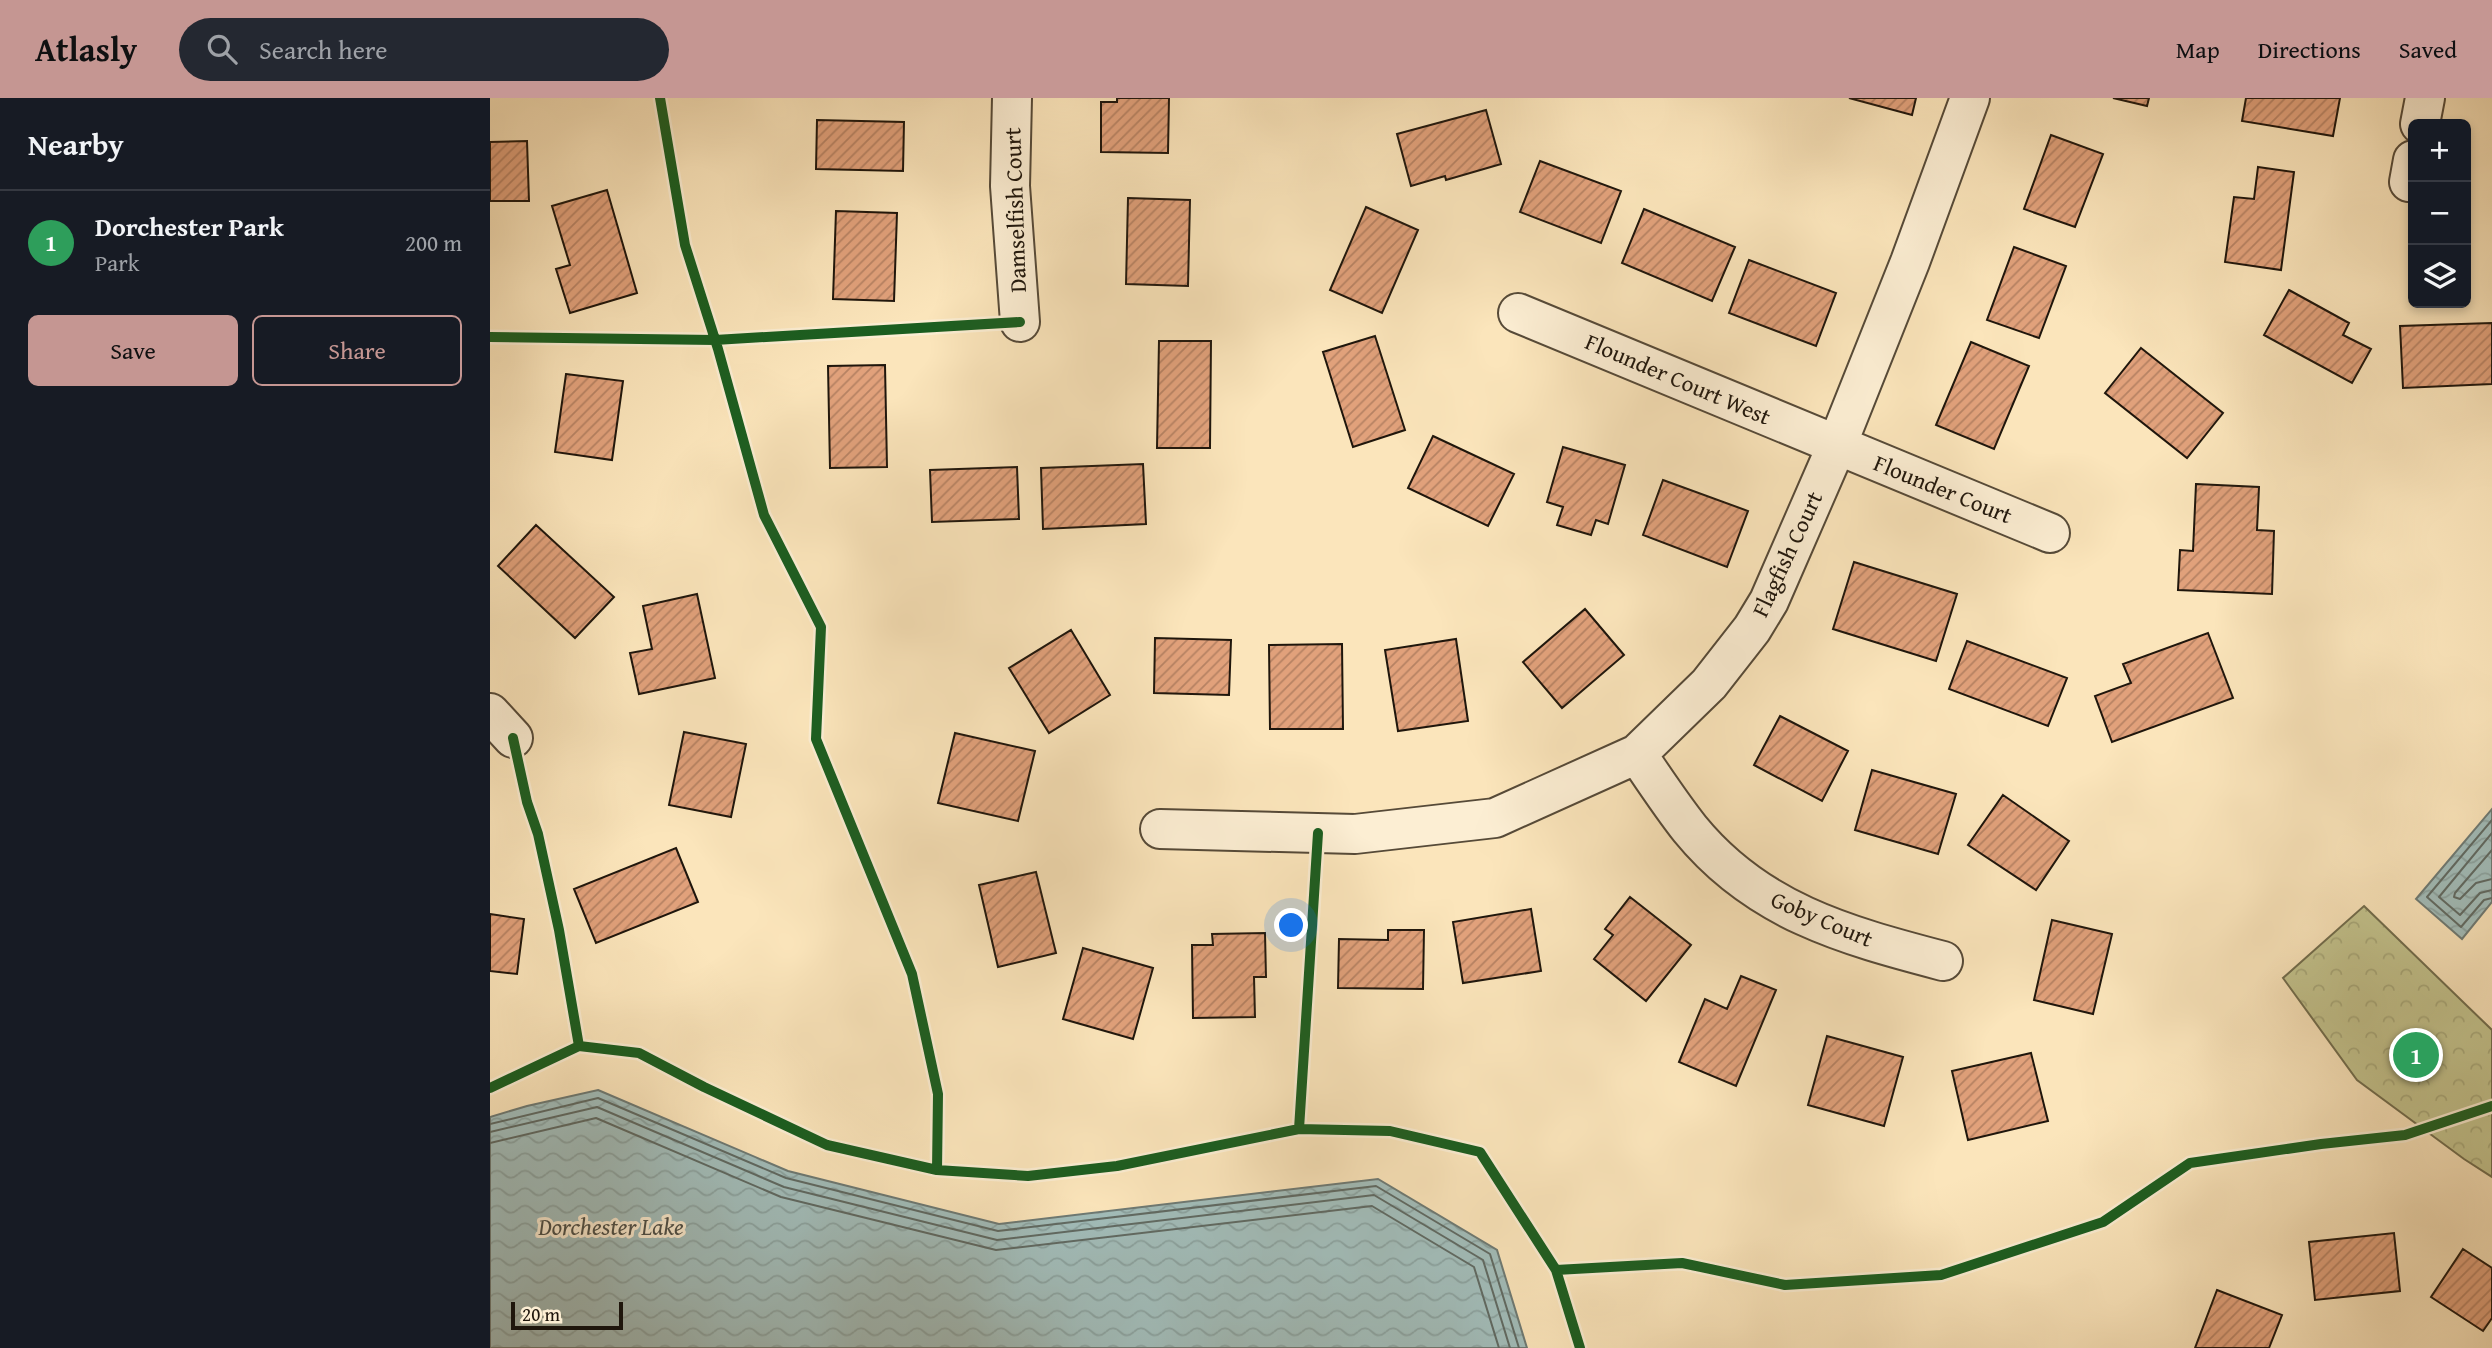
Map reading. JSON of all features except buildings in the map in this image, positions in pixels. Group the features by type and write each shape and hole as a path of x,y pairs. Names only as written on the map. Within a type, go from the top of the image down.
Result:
{"street":[{"name":"Damselfish Court","path":"1012,98 1010,186 1020,322"},
{"name":"Flagfish Court","path":"1160,829 1355,834 1495,818 1637,754 1709,684 1752,629 1769,601 1837,445 1914,250 1970,98"},
{"path":"2421,119 2426,98"},
{"name":"Flounder Court West","path":"1518,313 1837,445"},
{"name":"Flounder Court","path":"1837,445 2050,533"},
{"name":"Goby Court","path":"1637,754 1691,830 1752,887 1782,907 1825,926 1943,961"}],"green space":[{"path":"2364,906 2492,1030 2492,1177 2357,1080 2283,978"}],"water":[{"path":"2492,809 2492,902 2462,939 2416,899"},
{"name":"Dorchester Lake","path":"598,1090 788,1171 999,1224 1378,1179 1497,1250 1527,1348 490,1348 490,1117"}],"cycle path":[{"path":"660,98 685,245 718,349 764,515 821,627 816,739 912,974 938,1094 937,1170"},
{"path":"490,337 715,340 1020,322"},
{"path":"513,738 559,930 579,1046"},
{"path":"1299,1129 1318,833"},
{"path":"490,1088 579,1046 639,1053 827,1145 937,1170 1028,1176 1117,1166 1299,1129 1390,1131 1480,1152 1556,1270 1580,1348"},
{"path":"1556,1270 1682,1263 1785,1285 1941,1275 2103,1222 2190,1163 2405,1135 2492,1106"}],"place":[{"name":"Dorchester Park","path":"2416,1055"}]}
